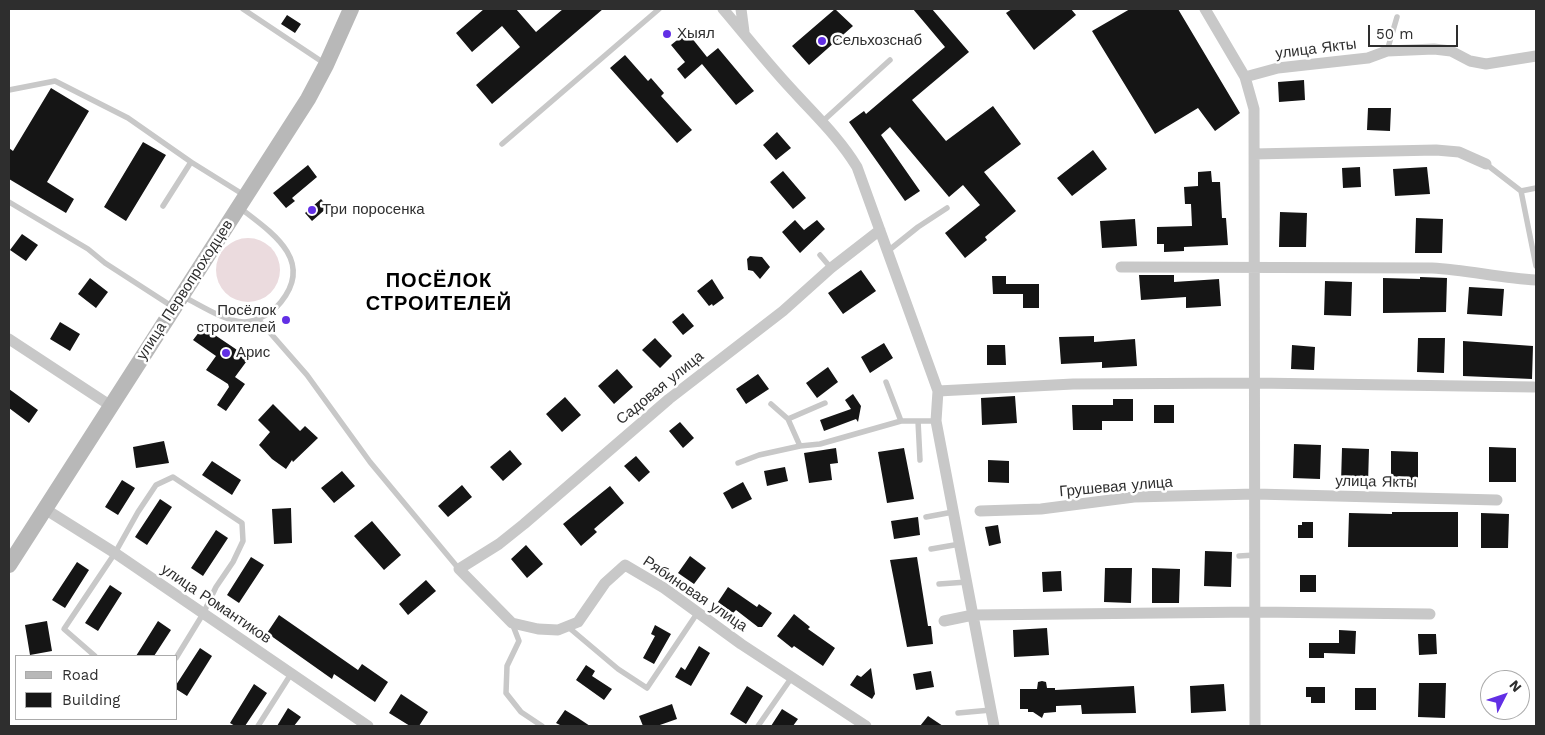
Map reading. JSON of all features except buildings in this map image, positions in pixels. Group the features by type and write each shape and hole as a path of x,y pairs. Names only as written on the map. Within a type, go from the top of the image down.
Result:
{"street":[{"name":"улица Первопроходцев","path":"9,565 308,99 326,65 351,9"},
{"path":"724,9 796,94 823,121 845,148 857,168 938,391 936,421 994,726"},
{"path":"741,9 744,34"},
{"path":"1205,9 1245,76 1254,109 1255,726"},
{"name":"улица Якты","path":"1245,76 1278,68 1368,58 1387,51 1434,49 1451,51 1470,61 1486,64 1536,56"},
{"path":"1254,154 1436,150 1458,152 1486,164"},
{"name":"Садовая улица","path":"459,569 499,544 524,524 669,398 783,311 831,268 880,230"},
{"path":"1121,267 1432,268 1458,269 1509,279 1536,280"},
{"path":"9,339 111,406"},
{"path":"938,391 1073,384 1254,383 1534,387"},
{"name":"улица Якты","path":"1255,494 1497,500"},
{"name":"Грушевая улица","path":"980,511 1041,509 1134,497 1255,494"},
{"name":"улица Романтиков","path":"45,509 115,553 368,726"},
{"name":"Рябиновая улица","path":"567,626 578,622 605,583 625,565 664,588 866,726"},
{"path":"459,569 512,623 538,629 558,630 567,626"},
{"path":"944,621 973,615 1255,612 1430,614"}],"lane":[{"path":"243,9 326,65"},
{"path":"502,144 659,9"},
{"path":"1387,51 1398,17"},
{"path":"823,121 890,60"},
{"path":"9,90 55,81 128,118 191,162 242,201 271,232 291,258 294,272 292,284 286,296 276,308 258,319 245,322 229,319 178,302 9,202"},
{"path":"163,206 191,162"},
{"path":"1486,164 1521,190 1536,266"},
{"path":"1521,190 1536,188"},
{"path":"888,251 947,208"},
{"path":"820,255 831,268"},
{"path":"258,319 307,375 370,462 459,569"},
{"path":"886,382 901,421"},
{"path":"788,419 825,403"},
{"path":"771,404 788,419 800,446"},
{"path":"738,463 759,455 800,446 820,444 901,421 936,421"},
{"path":"918,421 920,460"},
{"path":"95,655 64,629 115,553 156,485 173,477 242,523 242,541 233,562 216,587 203,614 178,655"},
{"path":"926,517 953,512"},
{"path":"931,549 960,544"},
{"path":"1239,556 1255,555"},
{"path":"938,584 967,582"},
{"path":"567,626 618,670 646,688 698,612"},
{"path":"512,623 519,640 507,666 506,693 520,712 542,726"},
{"path":"258,726 291,674"},
{"path":"758,726 792,677"},
{"path":"958,713 991,710"}],"shaded area":[{"path":"248,238 266,243 271,247 275,252 280,270 275,288 271,293 266,297 248,302 230,297 225,293 221,288 216,270 221,252 225,247 230,243"}],"place":[{"name":"Хыял","path":"667,34"},
{"name":"Сельхозснаб","path":"822,41"},
{"name":"Три поросенка","path":"312,210"},
{"name":"Посёлок строителей","path":"286,320"},
{"name":"Арис","path":"226,353"}],"district":[{"name":"ПОСЁЛОК СТРОИТЕЛЕЙ","path":"439,292"}]}
